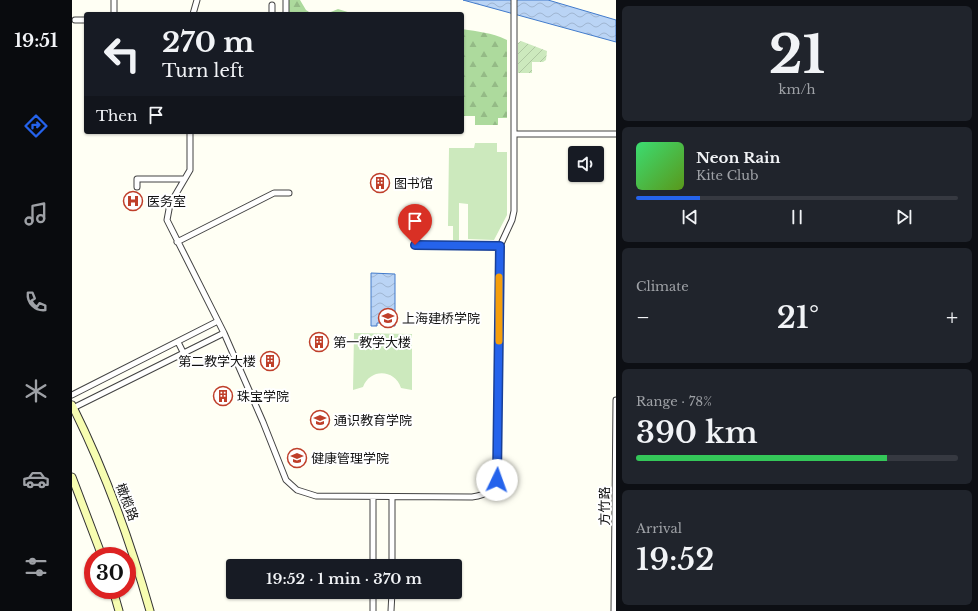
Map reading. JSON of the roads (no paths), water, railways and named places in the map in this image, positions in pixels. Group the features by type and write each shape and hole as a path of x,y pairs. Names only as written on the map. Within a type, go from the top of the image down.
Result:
{"main road":[{"name":"橄榄路","path":"73,406 101,468 122,522 150,611"},
{"path":"72,477 99,547"},
{"path":"116,599 119,611"}],"street":[{"path":"114,0 114,12"},
{"path":"194,12 197,0"},
{"path":"286,0 286,12"},
{"path":"190,134 190,170 170,204 167,220 224,333 263,422 286,480 297,490 316,496 480,496 490,491 496,485 498,473 500,246 513,216 514,0"},
{"path":"272,6 272,12"},
{"path":"75,20 84,20"},
{"path":"514,134 616,134"},
{"path":"137,187 137,179 184,179"},
{"path":"177,242 274,193 289,193"},
{"path":"415,245 500,246"},
{"path":"72,395 218,321"},
{"path":"73,406 224,333"},
{"path":"178,342 183,352"},
{"name":"方竹路","path":"614,611 616,400"},
{"path":"373,497 373,559"},
{"path":"392,497 392,559"},
{"path":"373,599 373,611"},
{"path":"391,611 392,599"}],"water":[{"path":"463,0 548,0 616,20 616,42"},
{"path":"371,273 395,274 395,326 390,326 389,323 377,323 377,326 371,326"}],"place":[{"name":"图书馆","path":"380,183"},
{"name":"医务室","path":"133,201"},
{"name":"上海建桥学院","path":"388,318"},
{"name":"第一教学大楼","path":"319,342"},
{"name":"第二教学大楼","path":"270,361"},
{"name":"珠宝学院","path":"223,396"},
{"name":"通识教育学院","path":"320,420"},
{"name":"健康管理学院","path":"297,458"}]}
